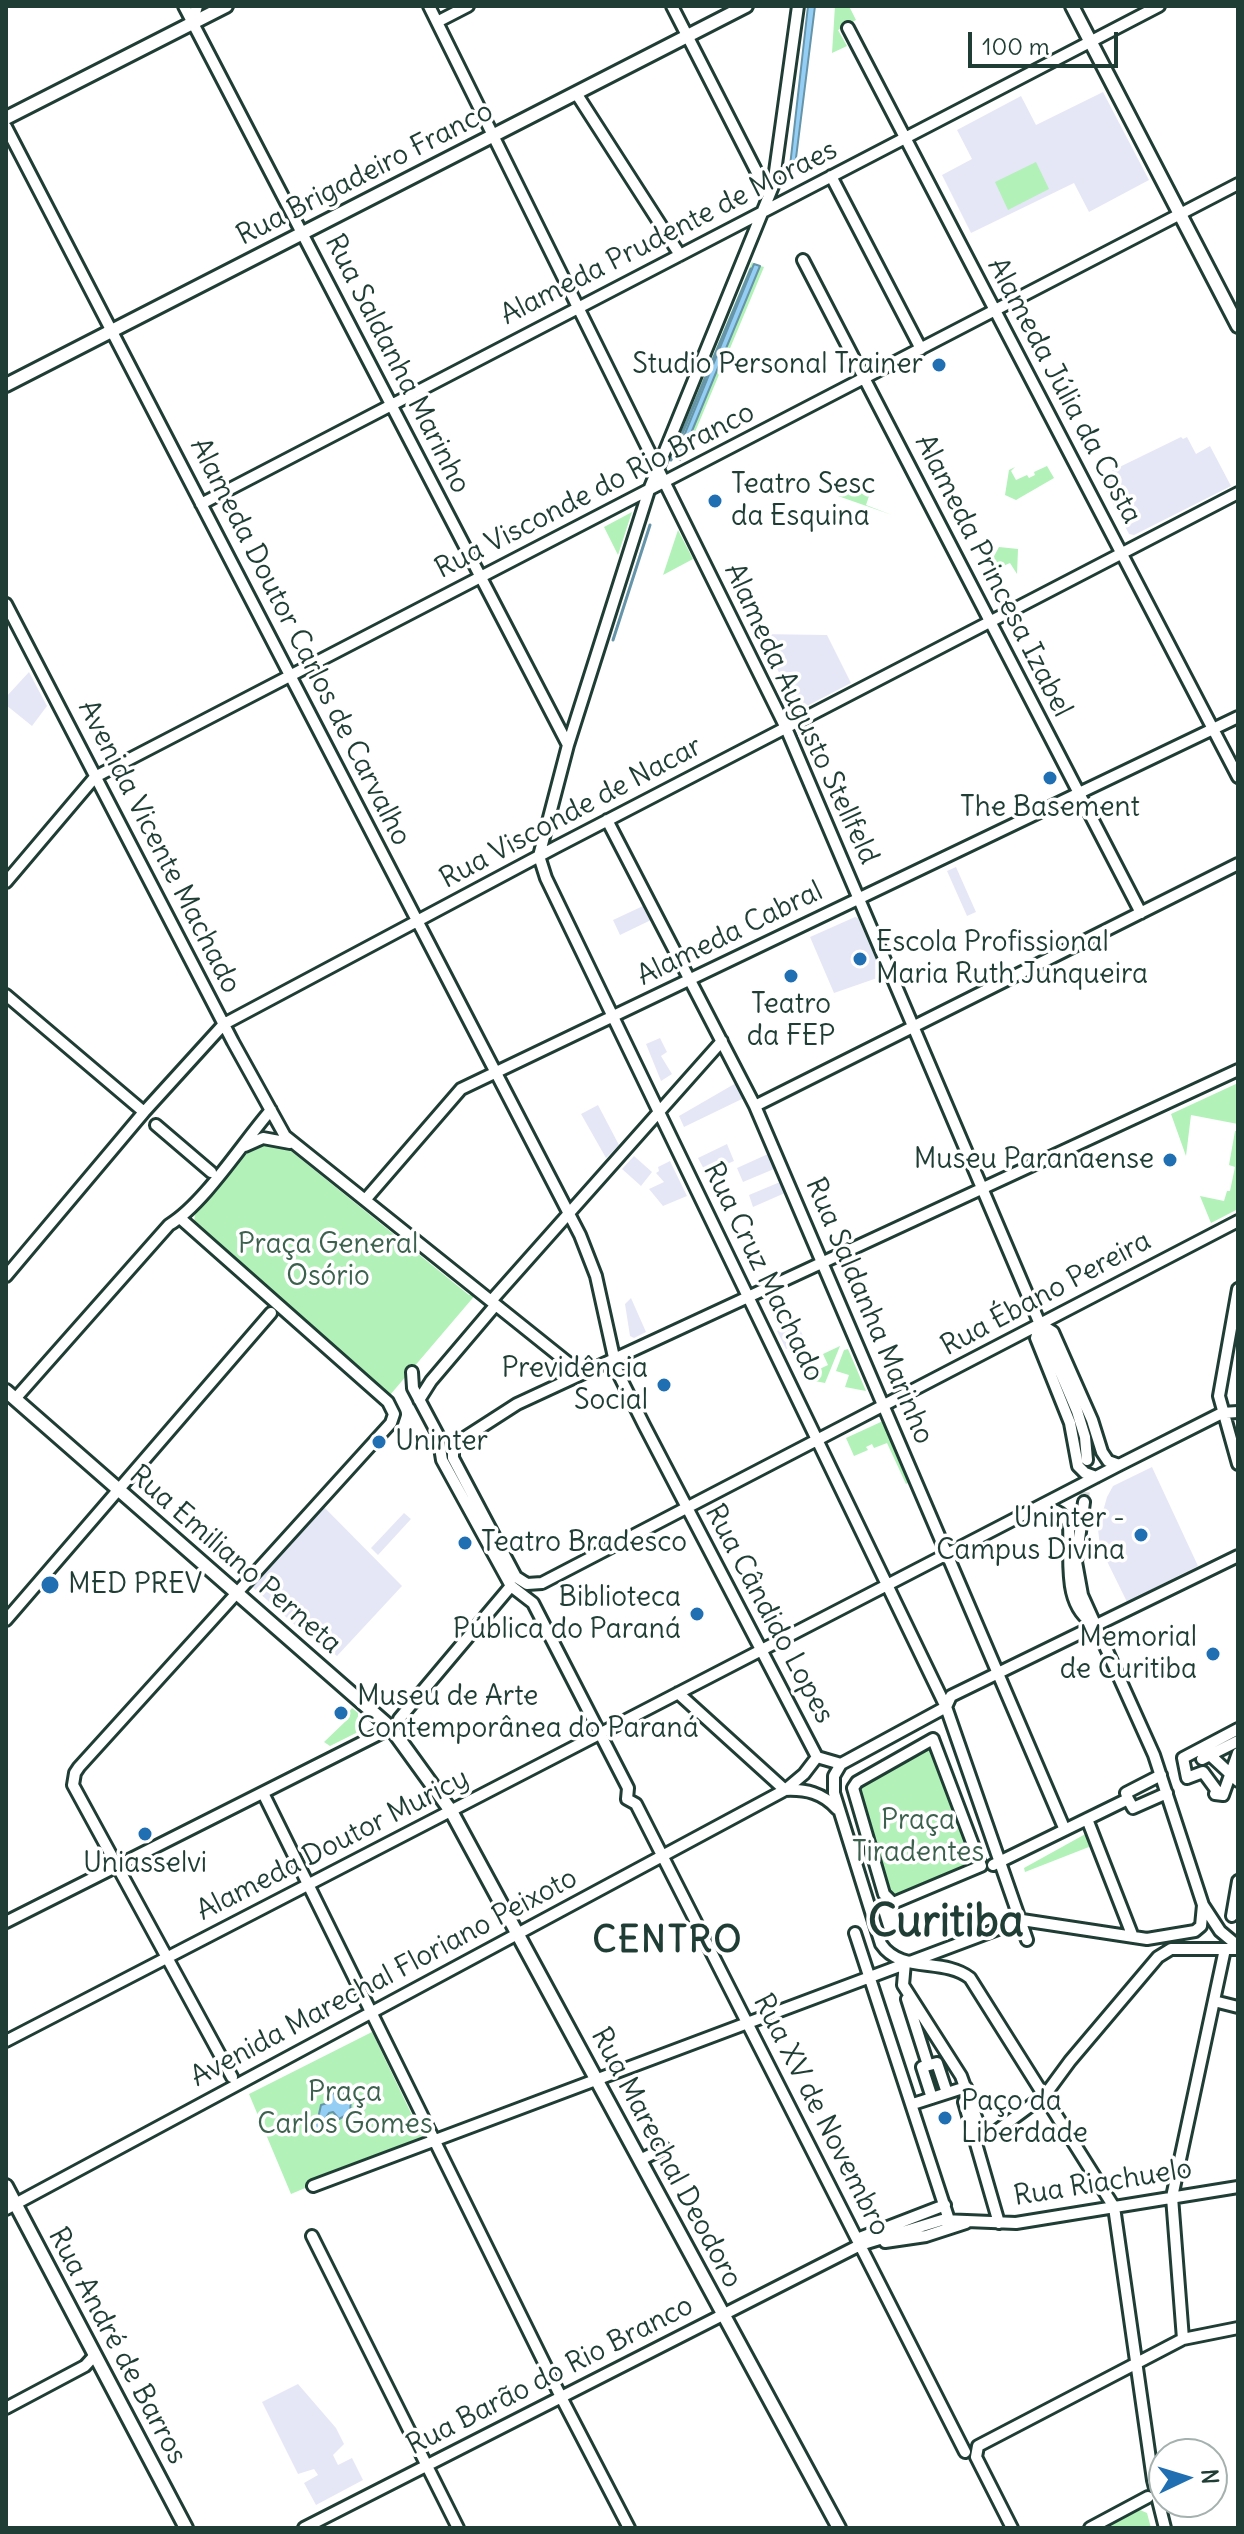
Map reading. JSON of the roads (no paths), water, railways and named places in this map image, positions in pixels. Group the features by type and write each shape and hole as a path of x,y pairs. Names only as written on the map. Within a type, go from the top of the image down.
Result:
{"main road":[{"path":"6,118 226,6"},
{"name":"Rua Brigadeiro Franco","path":"6,385 746,6"},
{"path":"1072,6 1238,326"},
{"name":"Rua Emiliano Perneta","path":"11,1395 235,1592 395,1724 451,1811"},
{"name":"Rua Marechal Deodoro","path":"451,1811 839,2528"},
{"name":"Rua André de Barros","path":"6,2186 11,2206 95,2355 186,2528"}],"street":[{"name":"Rua Saldanha Marinho","path":"184,6 568,745"},
{"path":"192,23 197,6"},
{"name":"Alameda Augusto Stellfeld","path":"429,6 786,728 1082,1424 1087,1460"},
{"path":"437,22 468,6"},
{"path":"672,6 769,196"},
{"path":"539,856 568,745 649,490 769,196 776,168 798,6"},
{"name":"Alameda Prudente de Moraes","path":"201,504 1159,6"},
{"name":"Alameda Júlia da Costa","path":"848,28 1238,777"},
{"path":"576,93 680,255"},
{"name":"Alameda Doutor Carlos de Carvalho","path":"6,127 569,1214 596,1276 614,1359"},
{"path":"831,176 921,349"},
{"name":"Rua Visconde do Rio Branco","path":"6,882 95,777 1238,184"},
{"name":"Alameda Princesa Izabel","path":"803,260 1141,913"},
{"name":"Rua Visconde de Nacar","path":"6,1276 144,1112 224,1024 607,820 1238,493"},
{"name":"Avenida Vicente Machado","path":"6,604 271,1110"},
{"name":"Alameda Cabral","path":"365,1200 461,1089 1238,717"},
{"name":"Rua Saldanha Marinho","path":"607,820 755,1106 1065,1830"},
{"name":"Rua Cruz Machado","path":"539,856 546,878 946,1707 997,1863 1022,1920 1027,1940"},
{"path":"755,1106 1238,864"},
{"path":"6,995 144,1112"},
{"path":"419,1400 492,1304 722,1041"},
{"path":"11,1395 169,1225 180,1218 241,1150 271,1110 291,1143 582,1374 1238,1070"},
{"path":"156,1125 211,1172"},
{"path":"241,1150 263,1138 291,1143"},
{"path":"180,1218 388,1402 394,1414 391,1423 79,1767 73,1780 116,1866 232,2077"},
{"name":"Rua Ébano Pereira","path":"582,1374 500,1414 465,1436 453,1449 456,1465 521,1582 535,1584 549,1580 1238,1221"},
{"path":"1237,1460 1222,1413 1220,1388 1238,1289"},
{"path":"6,1620 271,1313"},
{"path":"1096,1477 1078,1466 1070,1423 1036,1338 1040,1324 1053,1332 1092,1420 1102,1452 1108,1461 1119,1465"},
{"name":"Rua Cândido Lopes","path":"614,1359 622,1383 817,1757 841,1764"},
{"name":"Rua XV de Novembro","path":"412,1372 412,1386 438,1435 442,1460 511,1586 533,1603 628,1788 627,1799 636,1804 970,2454 1012,2528"},
{"name":"Alameda Doutor Muricy","path":"6,2041 1119,1465 1222,1413 1238,1412"},
{"path":"1084,1502 1076,1573 1082,1595 1161,1775 1203,1905 1220,1931 1238,1948"},
{"path":"1031,1510 1053,1509 1066,1519 1069,1525 1071,1588 1084,1619 1096,1625"},
{"path":"1165,2528 1153,2480 1114,2207 970,1978 946,1967 905,1962 886,1951 876,1934 833,1786 834,1776 841,1764 946,1707 951,1696 1238,1556"},
{"path":"6,1922 395,1724 511,1586"},
{"path":"678,1693 785,1790 810,1791 832,1803 840,1812"},
{"path":"1238,1729 1183,1758 1187,1778 1203,1772 1217,1791 1215,1794 1223,1795 1238,1753"},
{"path":"933,1739 981,1866 893,1903 884,1894 853,1788 857,1782 933,1739"},
{"path":"1238,1741 1206,1757 1238,1781"},
{"name":"Avenida Marechal Floriano Peixoto","path":"11,2206 785,1790 804,1774 817,1757"},
{"path":"1161,1775 1126,1793 1133,1808 1167,1793"},
{"path":"263,1793 561,2397 629,2528"},
{"path":"997,1863 1128,1799"},
{"path":"1087,1819 1133,1937"},
{"path":"1232,1916 1230,1895 1238,1881"},
{"path":"313,2186 1022,1920 1147,1939 1195,1931 1201,1926 1203,1905"},
{"path":"855,1933 949,2220"},
{"path":"1147,1939 1158,1957"},
{"path":"963,2088 979,2127 986,2135 998,2132 1045,2095 1158,1957 1171,1949 1238,1948"},
{"path":"1183,2339 1172,2197 1220,2002 1225,1949"},
{"path":"905,1962 903,1985 928,2065"},
{"path":"903,1985 956,2067 999,2223"},
{"path":"1220,2002 1238,2007"},
{"path":"1082,2029 1088,2040"},
{"path":"932,2098 922,2067 928,2065 937,2063 947,2093"},
{"path":"913,2104 963,2088"},
{"path":"772,2099 783,2093"},
{"path":"640,2160 664,2148"},
{"name":"Rua Riachuelo","path":"863,2242 949,2220 999,2223 1238,2187"},
{"path":"863,2242 945,2205"},
{"name":"Rua Riachuelo","path":"863,2242 912,2239 976,2220"},
{"path":"312,2236 458,2528"},
{"name":"Rua Barão do Rio Branco","path":"304,2528 863,2242"},
{"path":"970,2454 981,2443 1183,2339 1238,2328"},
{"path":"6,2408 85,2366 95,2355"},
{"path":"1090,2528 1148,2497"}],"water":[{"path":"808,6 815,6 795,166 790,166"},
{"path":"754,264 760,266 680,460 675,458"},
{"name":"Praça Carlos Gomes","path":"338,2091 351,2098 350,2113 339,2119 333,2112 329,2113 314,2135 310,2127 317,2123 321,2105 331,2102 332,2094"}],"waterway":[{"path":"671,460 751,269"},
{"path":"613,640 650,525"}],"tunnel":[{"path":"1084,1502 1087,1460"}],"place":[{"name":"Studio Personal Trainer","path":"939,365"},
{"name":"Teatro Sesc da Esquina","path":"715,501"},
{"name":"The Basement","path":"1050,778"},
{"name":"Escola Profissional Maria Ruth Junqueira","path":"860,959"},
{"name":"Teatro da FEP","path":"791,976"},
{"name":"Museu Paranaense","path":"1170,1160"},
{"name":"Previdência Social","path":"664,1385"},
{"name":"Uninter","path":"379,1442"},
{"name":"Uninter - Campus Divina","path":"1141,1535"},
{"name":"Teatro Bradesco","path":"465,1543"},
{"name":"MED PREV","path":"50,1585"},
{"name":"Biblioteca Pública do Paraná","path":"697,1614"},
{"name":"Memorial de Curitiba","path":"1213,1654"},
{"name":"Museu de Arte Contemporânea do Paraná","path":"341,1713"},
{"name":"Uniasselvi","path":"145,1834"},
{"name":"Paço da Liberdade","path":"945,2118"}],"district":[{"name":"Curitiba","path":"946,1923"},
{"name":"CENTRO","path":"668,1942"}],"park label":[{"name":"Praça General Osório","path":"328,1261"},
{"name":"Praça Tiradentes","path":"918,1837"}]}
